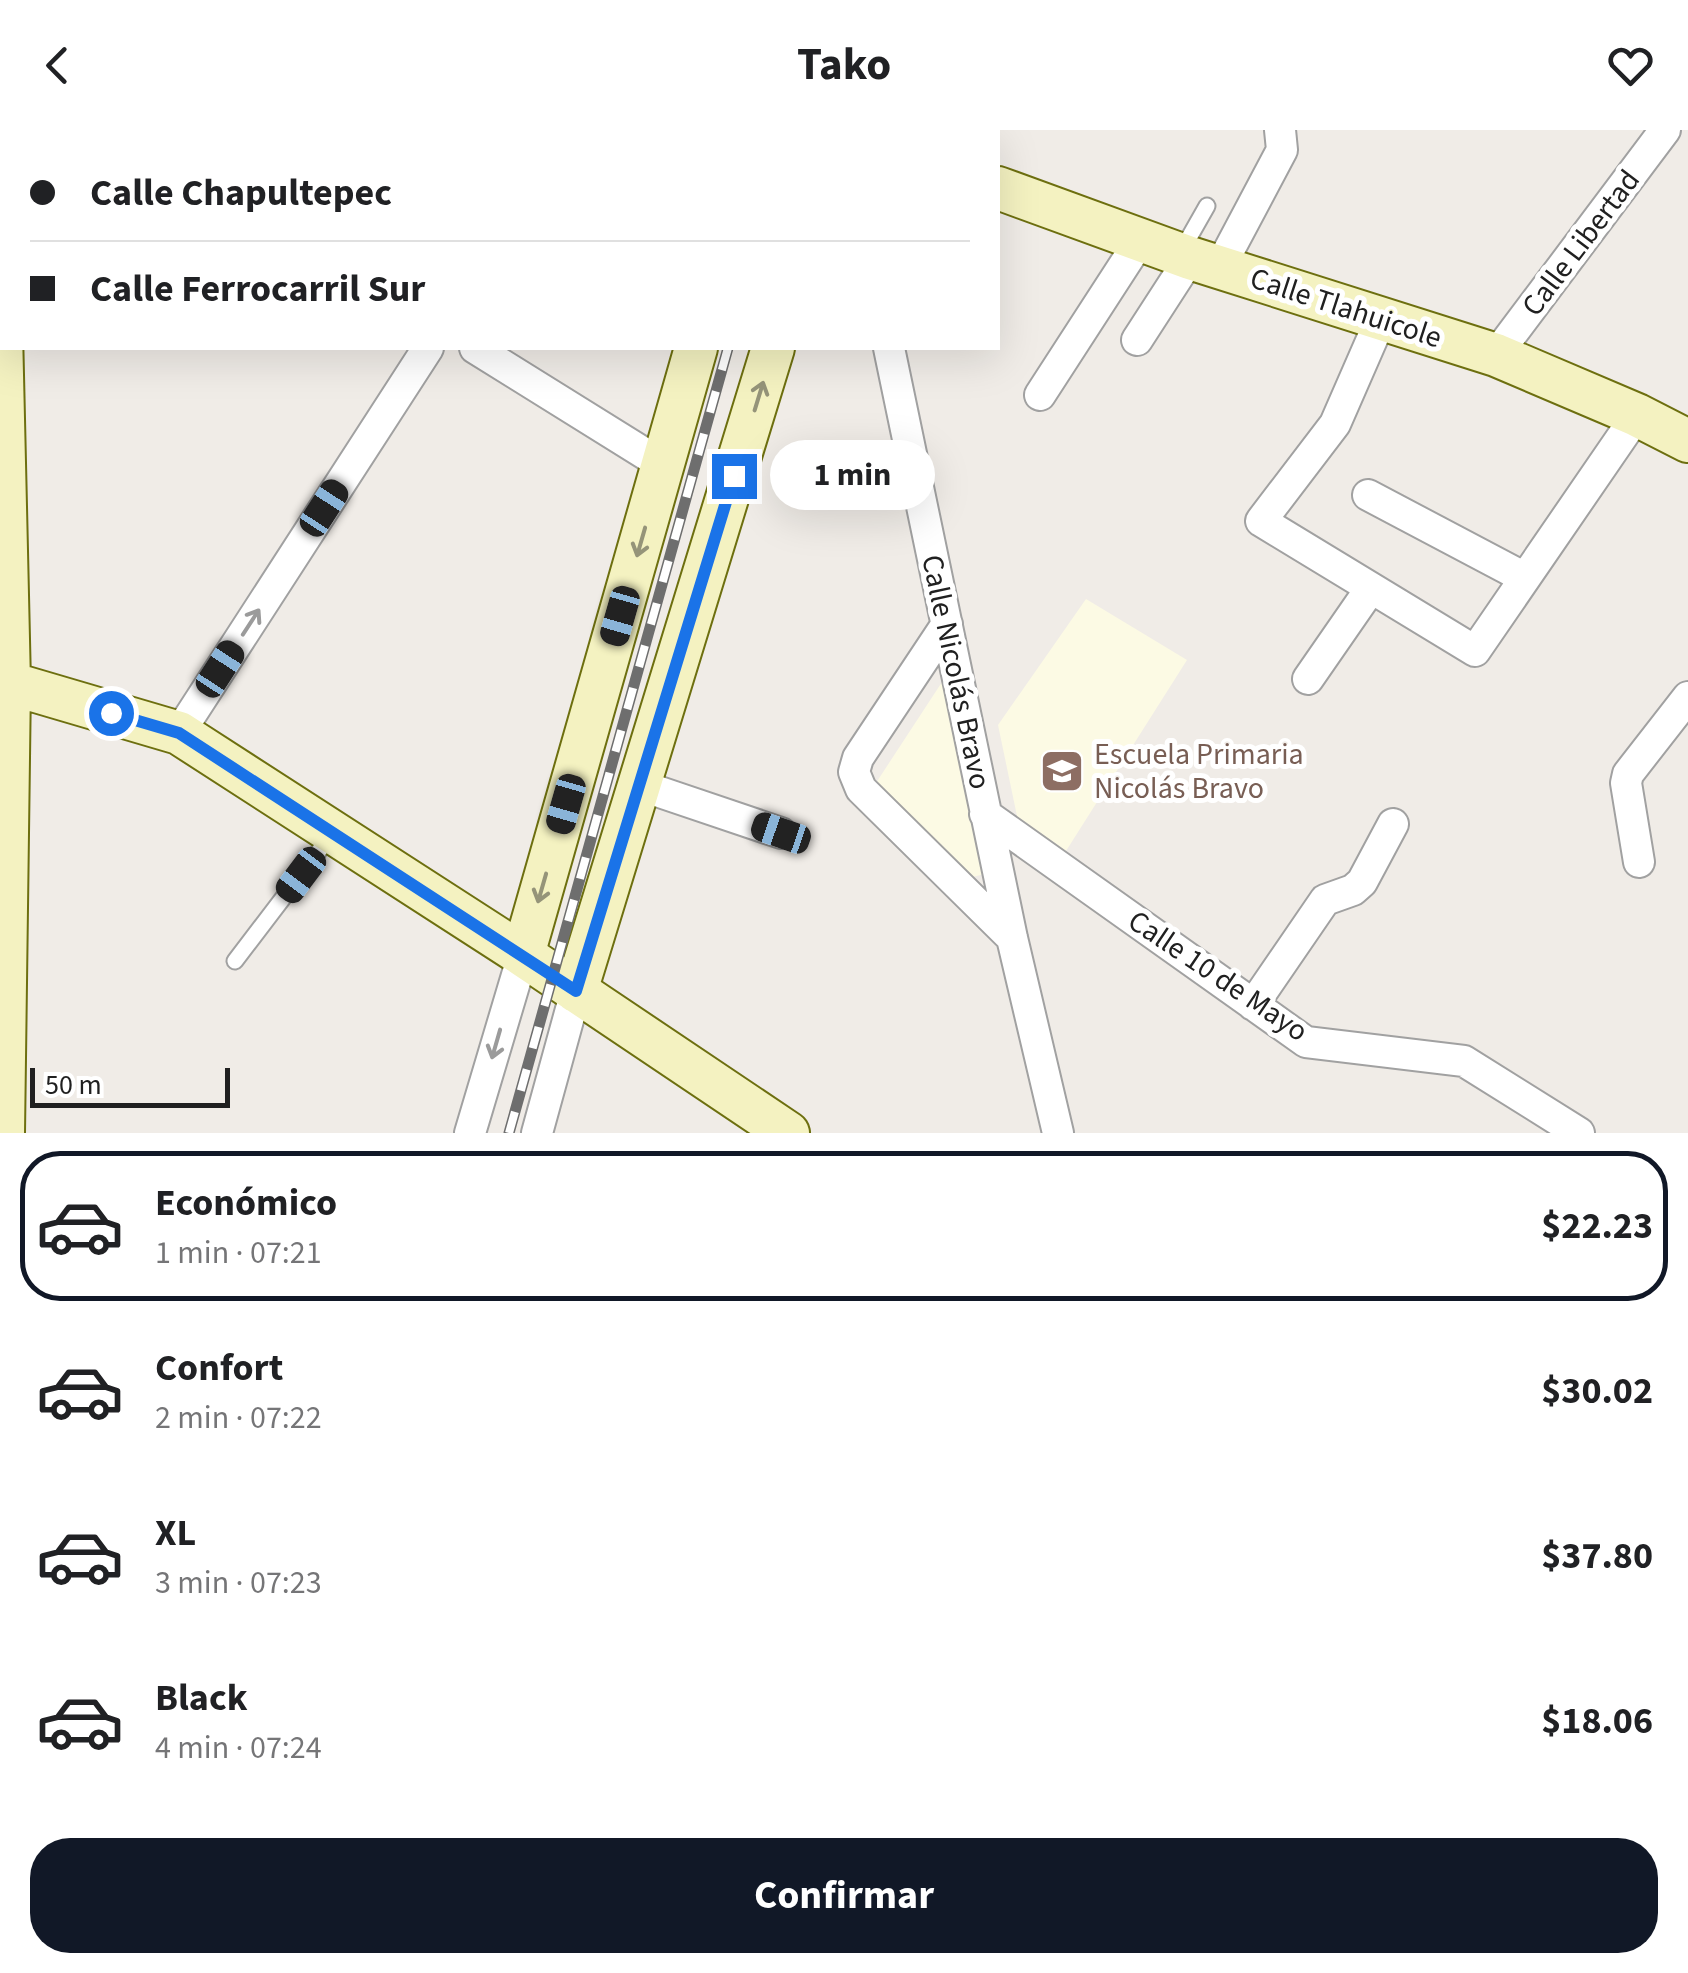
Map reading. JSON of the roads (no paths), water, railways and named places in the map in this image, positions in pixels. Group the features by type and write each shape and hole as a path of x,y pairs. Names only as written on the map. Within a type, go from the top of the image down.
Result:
{"main road":[{"name":"Calle Tlahuicole","path":"1000,189 1183,254 1496,355 1688,442"},
{"path":"1,350 5,681 3,1133"},
{"path":"522,955 695,350"},
{"path":"576,991 773,350"},
{"path":"5,681 179,733 788,1133"}],"street":[{"path":"1040,394 1282,150 1280,130"},
{"name":"Calle Libertad","path":"1496,355 1665,130"},
{"path":"1136,340 1183,254"},
{"path":"1380,320 1334,424 1261,520 1475,652 1637,416"},
{"path":"179,733 427,350"},
{"path":"479,350 663,465"},
{"name":"Calle Nicolás Bravo","path":"889,350 1012,938 1058,1133"},
{"path":"1368,495 1525,578"},
{"path":"1308,679 1371,588"},
{"path":"947,624 858,758 854,772 861,789 1012,938"},
{"path":"1639,862 1626,783 1628,774 1688,697"},
{"path":"639,785 781,833"},
{"name":"Calle 10 de Mayo","path":"986,814 1306,1042 1464,1061 1579,1133"},
{"path":"1253,1004 1325,900 1353,890 1362,882 1393,824"},
{"path":"470,1133 522,955"},
{"path":"537,1133 576,991"}],"lane":[{"path":"1183,254 1207,206"},
{"path":"234,960 334,832"}],"railway":[{"path":"509,1133 727,350"}],"place":[{"name":"Escuela Primaria Nicolás Bravo","path":"1062,771"}]}
